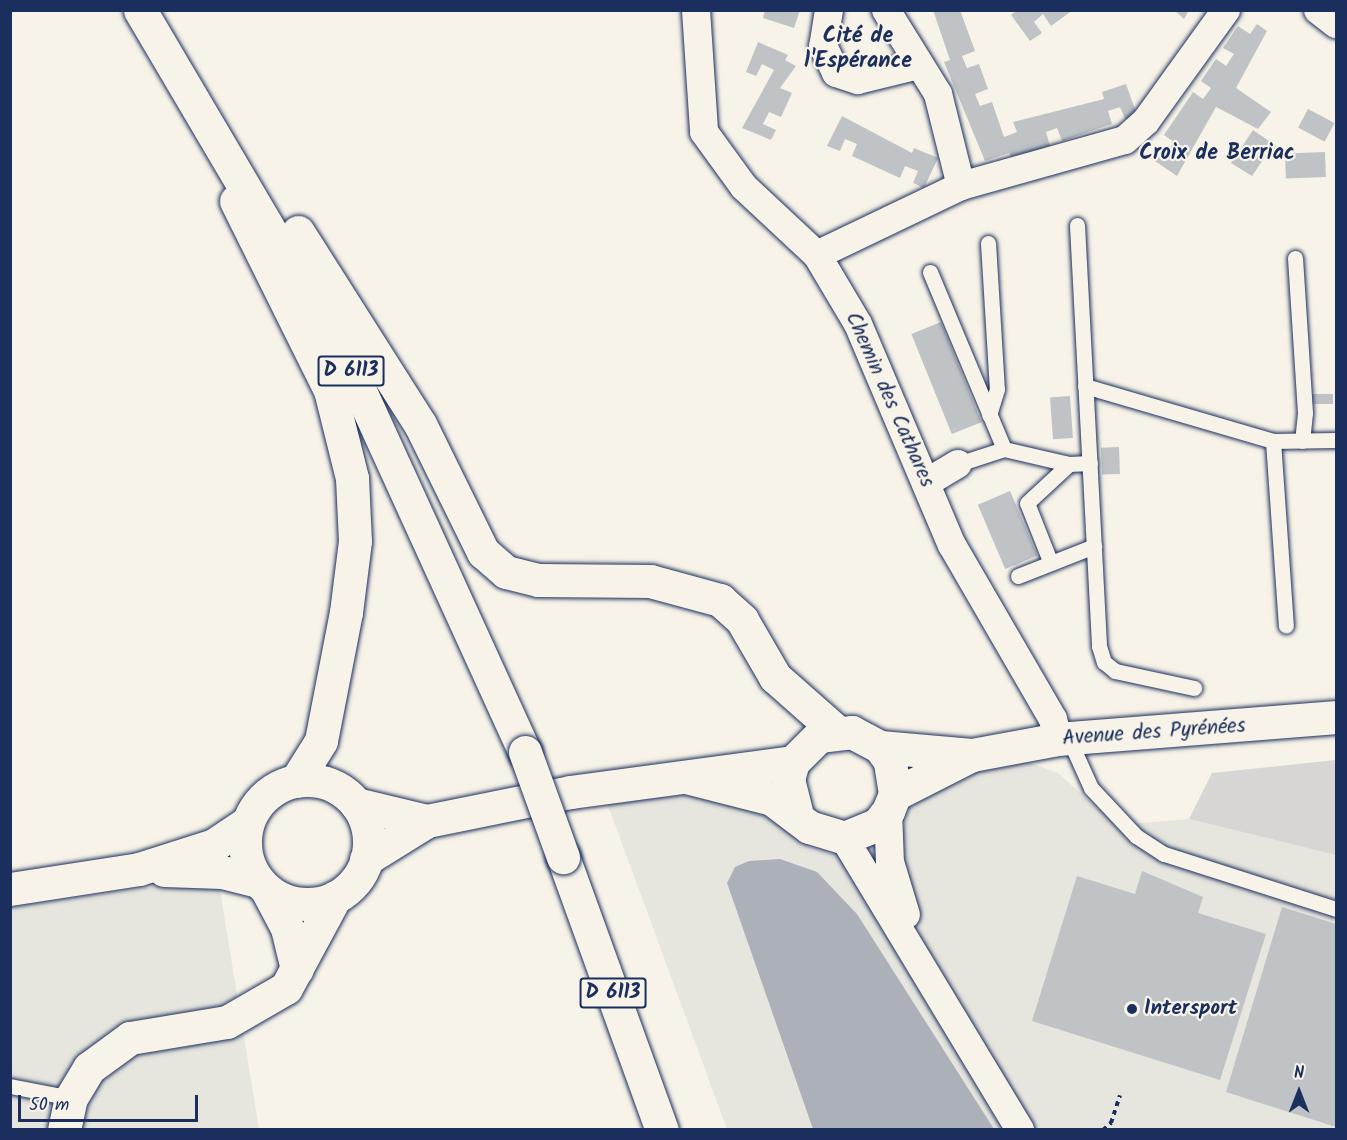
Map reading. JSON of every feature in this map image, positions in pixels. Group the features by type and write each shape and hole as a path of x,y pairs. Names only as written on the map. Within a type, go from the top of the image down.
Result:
{"main road":[{"name":"D 6113","path":"139,10 346,360 525,752"},
{"path":"139,10 313,348 341,424 352,478 355,541 347,600 321,741 296,781"},
{"name":"D 6113","path":"163,10 298,232 428,482 486,611 525,752 662,1130"},
{"path":"298,232 420,424 483,552 506,572 538,580 650,581 720,600 742,620 775,677 836,731"},
{"name":"Avenue des Pyrénées","path":"880,747 972,755 1064,739 1336,717"},
{"path":"686,777 772,799 826,835 844,838 877,825 892,802 895,776 880,747 852,732 836,731 819,736 793,762 788,779 797,814"},
{"name":"Avenue des Pyrénées","path":"892,802 972,755"},
{"path":"366,859 427,821 571,792 793,762"},
{"path":"10,889 139,869 214,845 247,823 265,795 296,781 329,784 356,804 427,821"},
{"path":"64,1130 71,1098 89,1068 130,1038 227,1022 286,988 335,897 355,881 366,859 365,821 356,804"},
{"path":"247,823 248,863 287,928 297,969"},
{"path":"139,869 222,872 263,885 300,903 335,897"}],"street":[{"name":"Chemin des Cathares","path":"696,10 704,132 744,187 817,255 858,324 952,544 1064,739"},
{"path":"829,10 823,46 836,73 858,80 919,65"},
{"path":"886,10 938,94 961,186"},
{"path":"817,255 961,186 1125,140 1146,121 1226,10"},
{"path":"1318,10 1336,24"},
{"path":"926,483 958,464"},
{"path":"892,802 890,862 917,952"},
{"path":"844,838 917,952 1020,1130"}],"lane":[{"path":"1077,225 1094,546 1104,662 1115,670 1194,688"},
{"path":"988,243 997,389 989,415"},
{"path":"1295,258 1302,441"},
{"path":"930,272 1004,449"},
{"path":"1085,386 1273,441 1336,440"},
{"path":"1273,441 1286,626"},
{"path":"958,464 1004,449 1069,464 1089,463"},
{"path":"1050,561 1027,502 1069,464"},
{"path":"1018,576 1050,561 1094,546"},
{"path":"1064,739 1091,788 1136,836 1164,854 1336,909"},
{"path":"10,1086 71,1098"}],"path":[{"path":"1103,1130 1111,1124 1120,1095"}],"shaded area":[{"path":"1015,757 1058,773 1116,825 1189,819 1336,855 1336,1129 727,1129 606,800 709,794 771,810 810,847 851,860 902,836 912,796 943,779"},
{"path":"1336,760 1336,855 1189,819 1212,773"},
{"path":"780,859 817,872 857,914 994,1129 813,1129 727,883 735,867 749,861"},
{"path":"218,878 259,1129 11,1129 10,907"}],"building":[{"path":"765,10 800,10 794,28 763,18"},
{"path":"933,10 960,10 975,51 962,56 967,68 979,64 988,89 975,94 980,106 992,102 1004,137 1017,132 1013,122 1104,99 1102,92 1126,84 1137,115 1125,119 1120,107 1108,111 1112,124 1062,141 1057,128 1046,132 1050,146 1012,159 1009,153 985,161 944,62 950,60"},
{"path":"1017,10 1073,10 1051,26 1043,14 1034,22 1042,33 1030,41 1011,15"},
{"path":"1174,10 1189,10 1184,19"},
{"path":"1257,24 1267,31 1236,88 1271,112 1258,129 1216,107 1177,176 1149,157 1157,146 1166,152 1174,142 1164,135 1193,92 1203,99 1211,88 1201,81 1216,59 1226,66 1234,54 1223,48 1238,26 1250,34"},
{"path":"758,42 788,55 785,60 796,66 780,88 792,93 781,117 769,112 763,124 776,130 771,140 742,128 774,70 762,64 756,76 746,72"},
{"path":"1308,109 1334,123 1325,142 1298,128"},
{"path":"842,116 912,153 914,148 938,158 924,188 913,183 918,171 905,166 900,178 852,156 857,144 845,139 840,151 827,146"},
{"path":"1253,130 1281,149 1274,160 1267,154 1252,176 1231,163"},
{"path":"1325,152 1326,177 1286,178 1285,153"},
{"path":"941,322 981,422 952,434 911,334"},
{"path":"1310,394 1333,394 1333,404 1310,404"},
{"path":"1070,396 1073,438 1053,439 1050,397"},
{"path":"1119,447 1120,474 1102,475 1101,448"},
{"path":"1010,491 1037,555 1005,569 978,505"},
{"path":"1142,871 1203,897 1198,913 1266,934 1220,1080 1032,1021 1077,876 1135,894"},
{"path":"1282,907 1336,924 1336,1127 1226,1092"}],"place":[{"name":"Intersport","path":"1132,1009"}],"district":[{"name":"Cité de l'Espérance","path":"858,48"},
{"name":"Croix de Berriac","path":"1217,154"}]}
